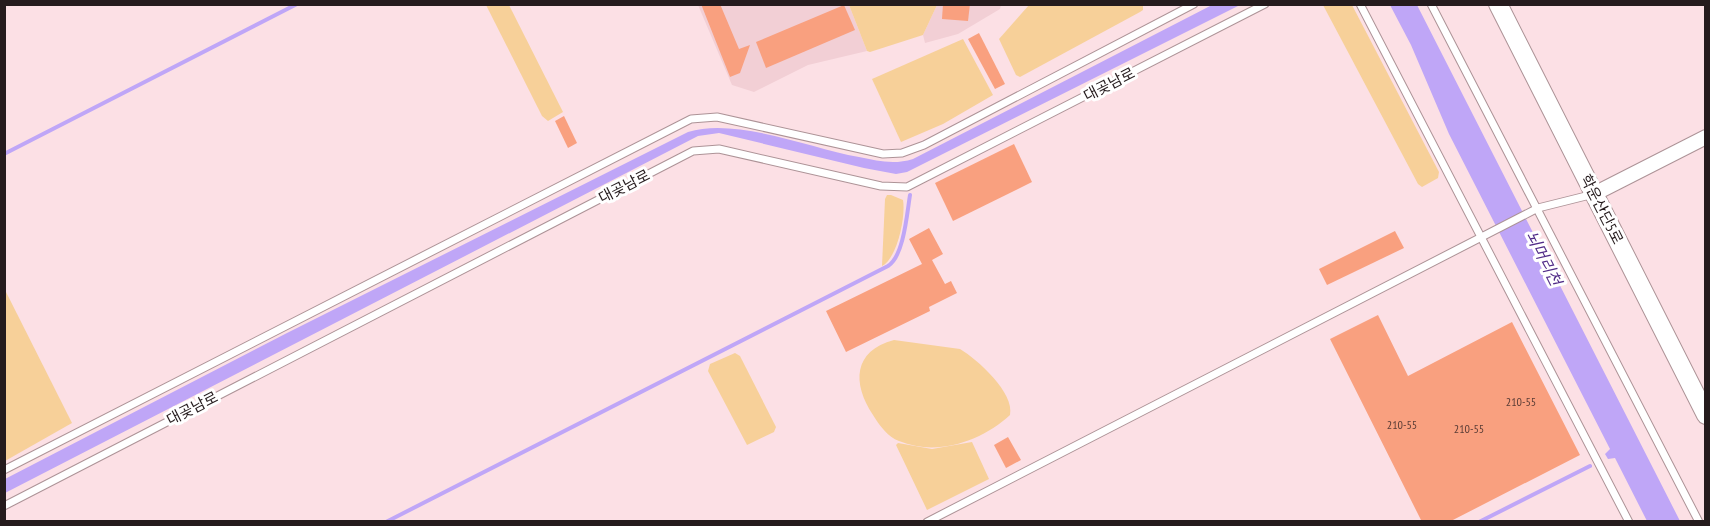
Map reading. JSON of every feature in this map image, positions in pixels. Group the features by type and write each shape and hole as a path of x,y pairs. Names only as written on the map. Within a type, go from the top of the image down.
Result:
{"street":[{"name":"학운산단5로","path":"1498,4 1706,415"},
{"path":"1594,194 1706,136"}],"lane":[{"name":"대곶남로","path":"4,470 691,119 717,117 869,152 902,153 933,140 1194,4"},
{"name":"대곶남로","path":"4,506 693,151 719,149 881,186 906,187 1265,4"},
{"path":"1360,4 1629,522"},
{"path":"1431,4 1699,522"},
{"path":"927,522 1538,208 1594,194"}],"shaded area":[{"path":"1143,4 1143,10 1140,12 1020,77 1016,75 999,39 1029,5"},
{"path":"486,5 509,5 563,112 548,121 542,116"},
{"path":"698,5 849,5 867,51 808,65 754,92 732,85"},
{"path":"849,5 937,5 923,35 870,52 867,51"},
{"path":"937,5 1001,5 1000,9 958,34 925,43 923,35"},
{"path":"1323,5 1352,5 1439,172 1438,178 1422,187 1418,184"},
{"path":"963,39 993,95 943,124 901,142 872,79"},
{"path":"887,195 903,200 903,216 896,246 892,255 882,266 885,199"},
{"path":"4,288 72,423 5,461 4,461"},
{"path":"894,340 960,349 985,368 1001,387 1010,406 1010,415 973,439 943,447 914,446 891,437 878,423 866,403 860,370 870,352"},
{"path":"735,353 740,356 776,427 774,432 747,445 708,371 710,364"},
{"path":"972,442 989,479 927,510 896,445 898,443 932,449"}],"water":[{"path":"1212,5 1240,5 907,172 896,174 864,168 719,133 698,136 5,493 5,479 287,333 688,132 707,128 728,128 773,136 873,160 906,161"},
{"name":"뇌머리천","path":"1390,5 1417,5 1680,521 1647,521 1615,458 1608,459 1605,454 1610,449 1449,134 1411,45"}],"building":[{"path":"701,4 720,4 739,49 750,45 740,73 730,77"},
{"path":"943,4 970,4 968,21 942,19"},
{"path":"844,5 855,30 766,68 756,42"},
{"path":"979,33 1005,84 995,89 968,39"},
{"path":"564,116 577,143 568,148 555,121"},
{"path":"1014,144 1032,182 953,221 935,183"},
{"path":"929,228 943,254 932,260 945,284 951,281 957,293 929,307 930,311 846,352 826,311 922,264 909,239"},
{"path":"1395,231 1404,248 1327,285 1319,269"},
{"path":"1378,315 1408,376 1512,322 1580,455 1449,522 1422,522 1330,339"},
{"path":"1008,437 1021,460 1006,468 994,445"}],"waterway":[{"path":"4,154 297,4"},
{"path":"386,522 888,266 898,253 901,244 910,195"},
{"path":"1479,522 1590,466"}]}
